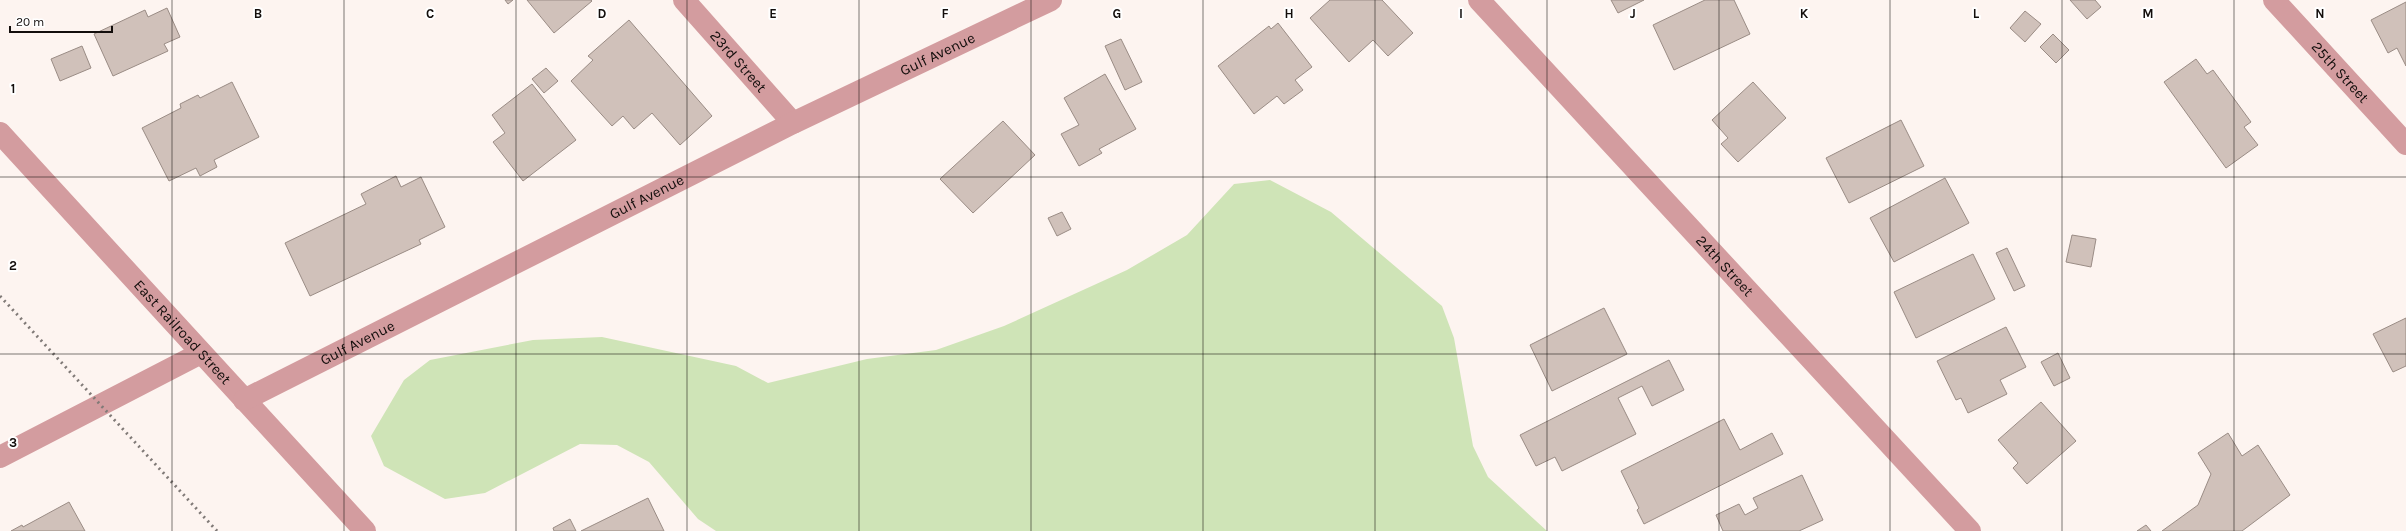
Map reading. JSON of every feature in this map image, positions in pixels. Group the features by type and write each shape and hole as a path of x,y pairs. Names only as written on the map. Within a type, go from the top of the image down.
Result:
{"street":[{"name":"23rd Street","path":"684,0 793,123"},
{"name":"Gulf Avenue","path":"244,400 793,123 1051,0"},
{"name":"24th Street","path":"1479,0 1970,531"},
{"name":"25th Street","path":"2274,0 2406,144"},
{"name":"East Railroad Street","path":"0,133 365,531"},
{"path":"0,457 201,353"}],"green space":[{"path":"1270,180 1331,212 1442,306 1454,338 1473,446 1488,477 1547,531 716,531 698,519 649,462 617,445 580,444 485,493 445,499 384,466 371,436 404,380 430,360 533,340 602,337 736,366 768,383 867,359 936,350 1004,326 1127,270 1187,235 1234,184"}],"building":[{"path":"505,0 513,0 508,4"},
{"path":"527,0 591,0 592,1 554,33"},
{"path":"1330,0 1382,0 1413,33 1388,56 1373,40 1349,62 1310,18"},
{"path":"1611,0 1644,0 1618,13"},
{"path":"1705,0 1734,0 1750,34 1674,70 1653,25"},
{"path":"2070,0 2095,0 2101,7 2087,19"},
{"path":"2406,2 2406,66 2397,48 2388,53 2371,20"},
{"path":"167,8 180,37 164,44 168,51 113,76 94,34 145,10 148,17"},
{"path":"2025,11 2041,24 2025,42 2010,28"},
{"path":"629,20 712,116 680,145 652,113 634,129 623,116 612,126 571,81 593,60 588,56"},
{"path":"1278,23 1312,67 1295,80 1303,90 1284,104 1277,96 1254,114 1218,66 1269,26 1271,29"},
{"path":"2053,34 2069,50 2056,63 2040,47"},
{"path":"1121,39 1142,82 1125,90 1105,46"},
{"path":"82,46 91,68 60,81 51,59"},
{"path":"2196,59 2207,74 2213,70 2251,122 2244,127 2258,145 2226,168 2164,82"},
{"path":"546,68 558,81 544,93 532,79"},
{"path":"1105,74 1136,129 1099,149 1102,153 1079,166 1061,134 1079,125 1064,98"},
{"path":"232,82 259,137 214,160 217,167 200,176 196,168 169,181 142,128 181,108 180,104 198,95 200,98"},
{"path":"1753,82 1786,118 1738,162 1721,144 1728,138 1712,120"},
{"path":"532,84 576,140 523,181 493,142 505,133 492,115"},
{"path":"1901,120 1924,166 1849,203 1826,158"},
{"path":"1003,121 1035,155 973,213 940,179"},
{"path":"396,176 401,187 421,177 445,227 419,240 421,244 310,296 285,243 366,204 361,194"},
{"path":"1945,178 1969,223 1894,262 1870,218"},
{"path":"1062,212 1071,229 1057,236 1048,218"},
{"path":"2072,235 2096,239 2091,267 2066,262"},
{"path":"2007,248 2025,286 2014,291 1996,253"},
{"path":"1973,254 1995,299 1916,338 1894,292"},
{"path":"1604,308 1627,354 1552,391 1530,345"},
{"path":"2406,318 2406,366 2393,372 2373,334"},
{"path":"2006,327 2026,367 2000,380 2007,394 1968,413 1961,398 1956,400 1937,361"},
{"path":"2058,353 2070,378 2054,386 2041,362"},
{"path":"1669,360 1684,390 1652,406 1642,386 1618,398 1636,434 1562,471 1555,457 1536,466 1520,435"},
{"path":"2041,402 2076,441 2027,484 2013,468 2018,463 1998,440"},
{"path":"1724,419 1740,450 1772,433 1783,454 1644,524 1637,510 1639,508 1621,471"},
{"path":"2228,433 2242,456 2258,445 2290,495 2242,531 2162,531 2198,505 2211,474 2198,453"},
{"path":"1802,475 1823,520 1799,531 1723,531 1716,515 1739,504 1745,515 1758,508 1753,498"},
{"path":"648,498 664,531 581,531"},
{"path":"69,502 85,531 11,531 22,525 23,527"},
{"path":"570,519 576,531 554,531 553,528"},
{"path":"2146,525 2151,531 2137,531"}],"railway":[{"path":"0,296 217,531"}]}
